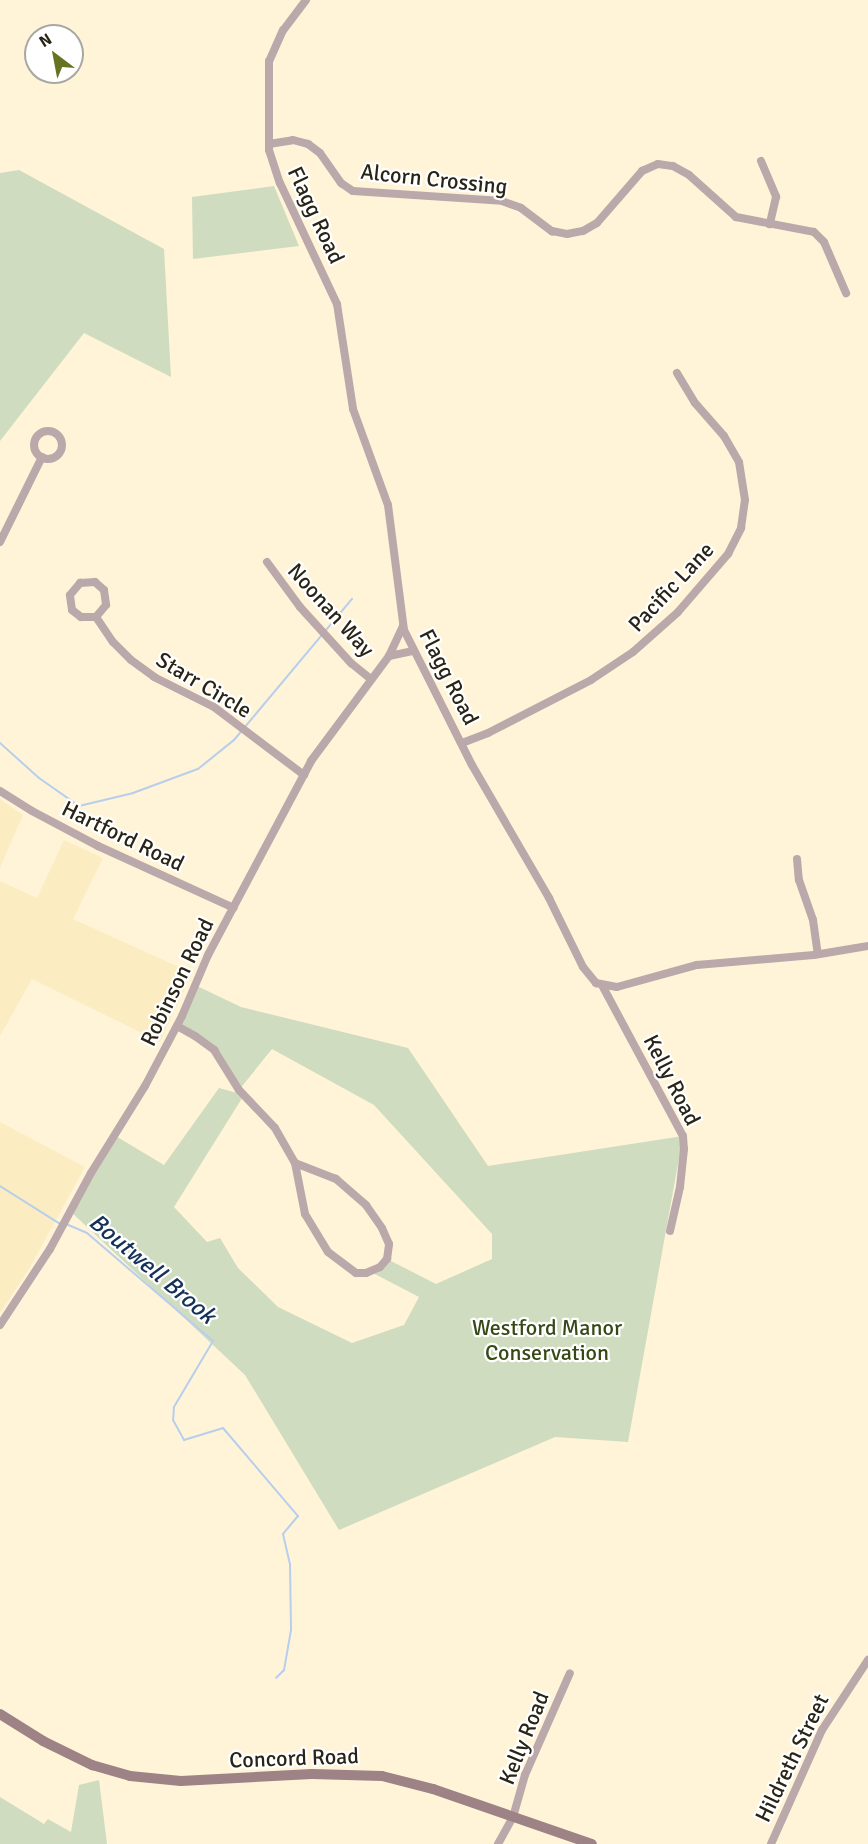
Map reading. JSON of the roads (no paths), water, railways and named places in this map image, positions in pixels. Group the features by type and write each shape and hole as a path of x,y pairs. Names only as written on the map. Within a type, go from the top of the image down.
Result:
{"main road":[{"name":"Concord Road","path":"0,1714 43,1741 92,1765 140,1778 191,1781 312,1774 382,1776 442,1792 592,1844"}],"street":[{"name":"Flagg Road","path":"306,0 283,30 270,57 269,144 280,183 338,304 353,409 388,505 403,625 413,651 488,795 547,895 583,967 596,983 603,987"},
{"name":"Alcorn Crossing","path":"269,144 293,140 308,144 320,153 341,183 353,191 502,201 521,208 552,231 567,234 579,233 594,225 642,171 654,165 668,165 689,175 736,217 808,230 820,237 846,293"},
{"path":"761,160 776,197 770,224"},
{"name":"Pacific Lane","path":"462,743 488,733 591,680 633,652 678,612 728,554 741,528 745,500 739,462 724,436 695,403 677,373"},
{"path":"0,542 42,458"},
{"name":"Noonan Way","path":"267,562 279,581 320,629 351,663 371,679"},
{"path":"95,582 104,590 106,605 96,617 81,617 72,610 70,595 80,583 95,582"},
{"name":"Starr Circle","path":"96,617 113,642 146,672 214,707 304,775"},
{"name":"Robinson Road","path":"0,1325 45,1257 109,1143 145,1086 177,1026 208,955 304,775 321,746 388,656 403,625"},
{"path":"388,656 413,651"},
{"name":"Hartford Road","path":"0,791 98,846 234,908"},
{"path":"797,858 799,880 813,920 818,954"},
{"path":"603,987 617,987 704,963 818,954 868,946"},
{"name":"Kelly Road","path":"603,987 683,1136 681,1187 670,1231"},
{"path":"177,1026 200,1039 218,1055 239,1090 275,1128 295,1163 302,1205 314,1231 328,1252 356,1272 371,1272 380,1267 387,1259 389,1244 366,1205 336,1179 295,1163"},
{"name":"Hildreth Street","path":"771,1844 822,1730 868,1660"},
{"name":"Kelly Road","path":"498,1844 513,1817 525,1775 570,1673"}],"waterway":[{"path":"0,743 39,778 79,806 133,793 198,769 234,740 352,599"},
{"name":"Boutwell Brook","path":"0,1186 60,1224"},
{"name":"Boutwell Brook","path":"66,1224 87,1233 213,1341 174,1407 173,1420 184,1440 223,1428 298,1516 283,1534 290,1564 291,1630 284,1670 276,1678"}],"park label":[{"name":"Westford Manor Conservation","path":"547,1340"}]}
